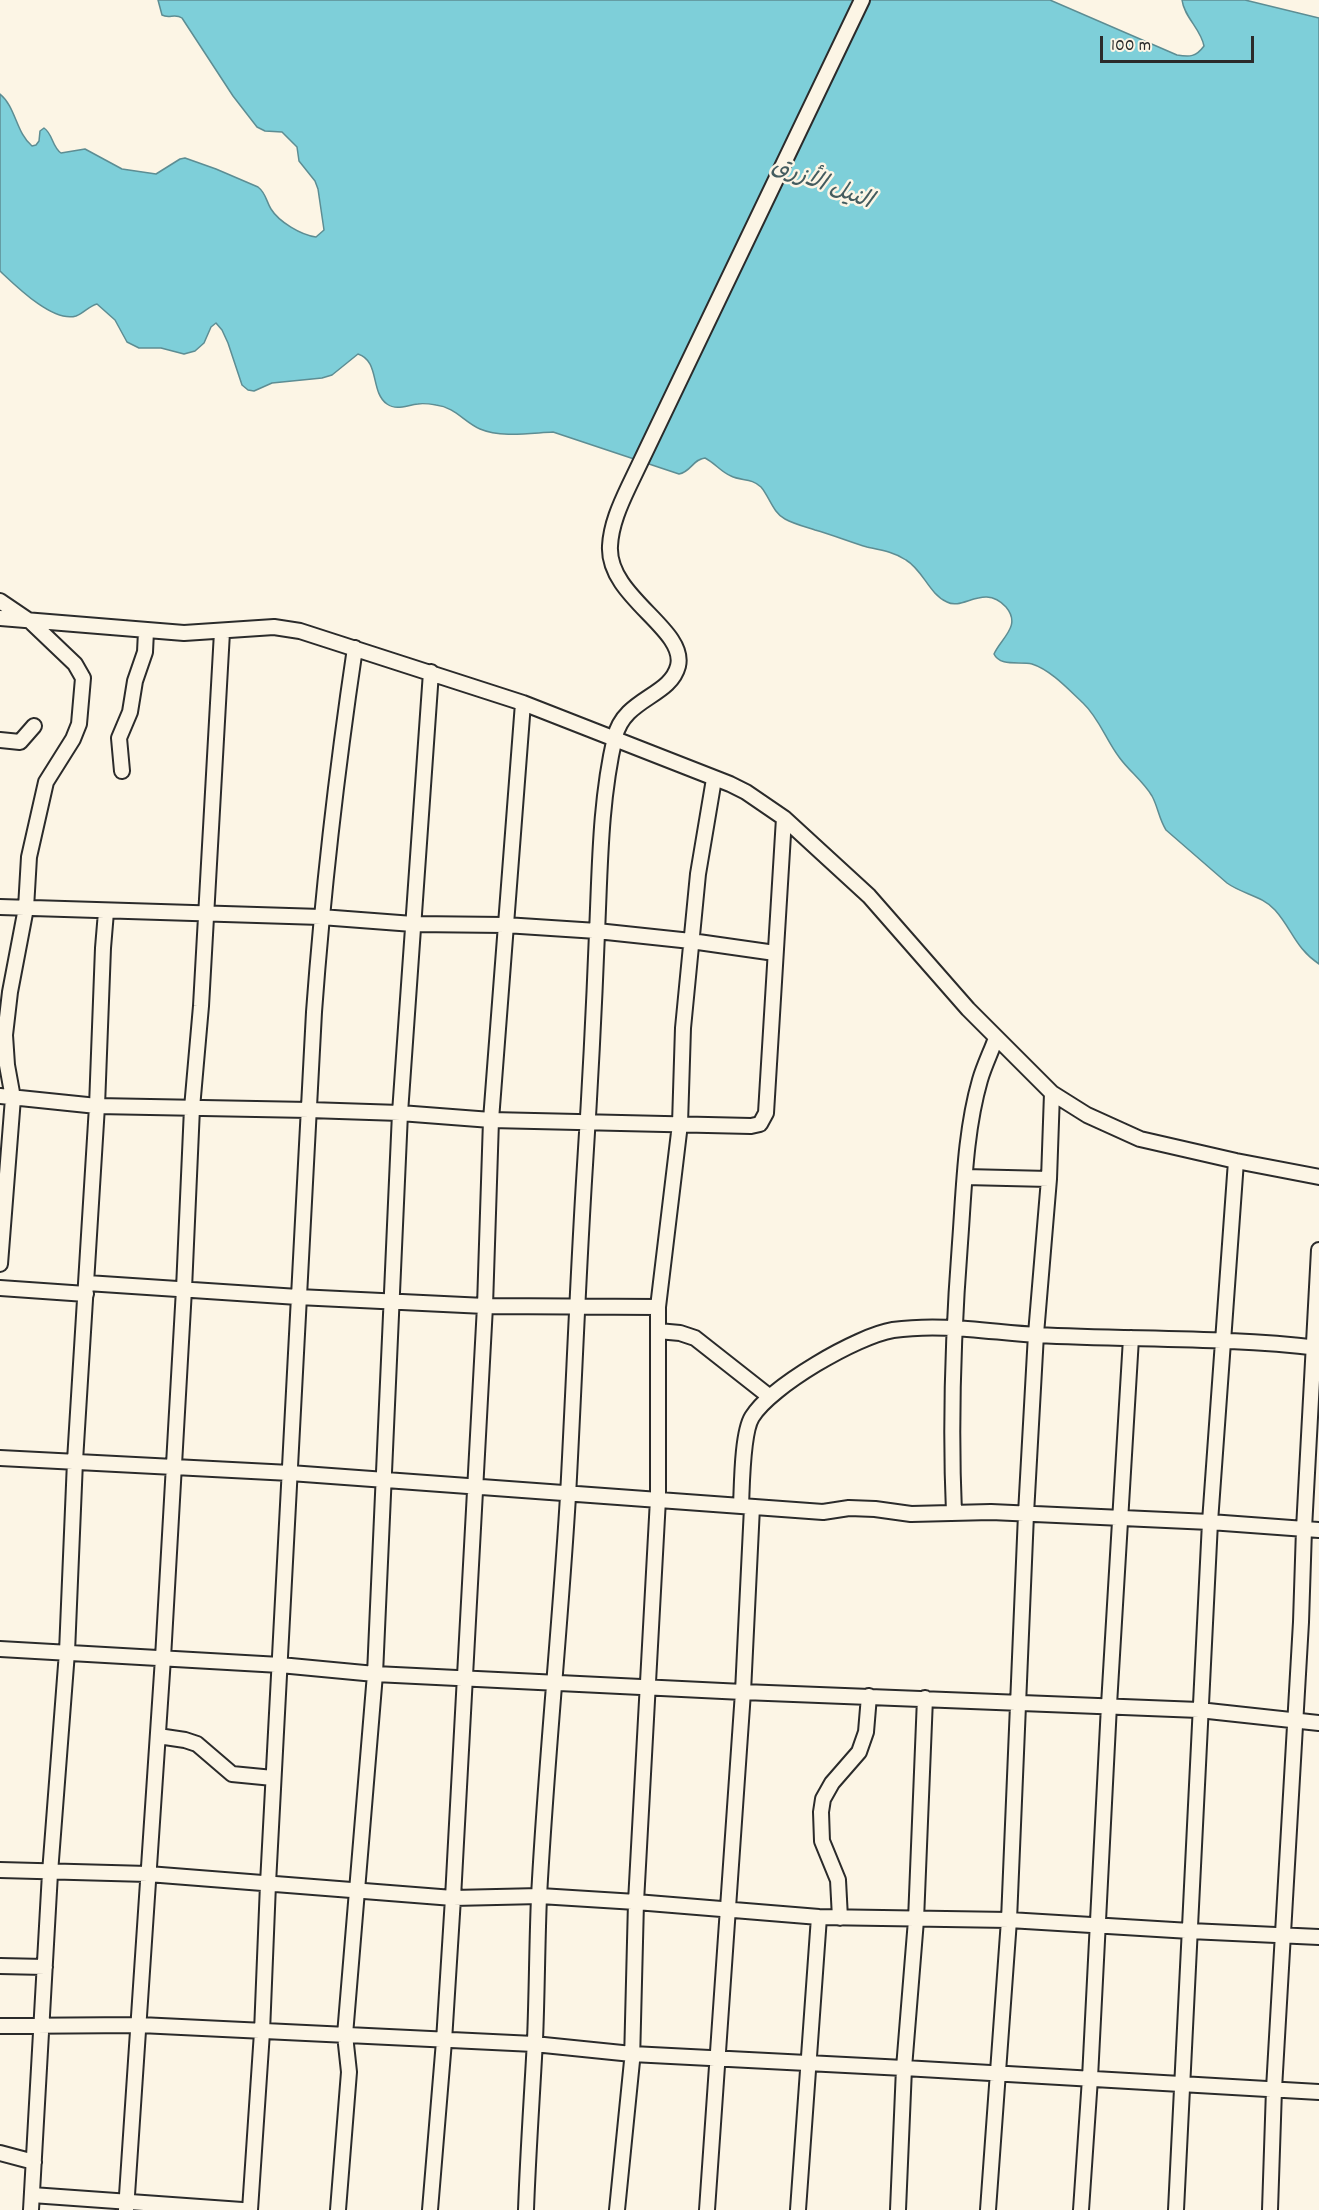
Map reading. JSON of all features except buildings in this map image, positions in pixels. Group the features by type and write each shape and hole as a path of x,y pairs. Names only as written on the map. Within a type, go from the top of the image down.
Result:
{"street":[{"path":"526,2210 540,1896 568,1494 575,1307 588,1122 601,832 614,738 618,726 634,706 666,684 678,665 678,656 668,635 622,586 610,558 609,543 628,486 862,0"},
{"path":"0,601 31,622 75,664 82,678 76,732 46,782 28,857 26,908 10,992 5,1035 7,1065 0,1264"},
{"path":"0,618 184,633 274,627 300,631 523,703 746,792 784,818 869,896 968,1009 1052,1093 1088,1115 1140,1138 1236,1161 1319,1177"},
{"path":"122,771 119,738 130,712 135,681 146,652 146,631"},
{"path":"126,2206 163,1658 192,1108 201,1006 222,632"},
{"path":"250,2210 262,2032 298,1297 321,917 335,781 355,648"},
{"path":"338,2210 349,2072 345,2035 375,1674 400,1113 431,672"},
{"path":"430,2210 453,1898 485,1306 491,1120 523,703"},
{"path":"0,740 20,742 34,726"},
{"path":"617,2210 632,2054 636,1902 658,1499 658,1307 680,1124 683,1028 698,874 714,779"},
{"path":"6,1097 97,1106 400,1113 491,1120 751,1126 760,1124 766,1113 784,818"},
{"path":"0,907 321,917 413,924 505,925 691,941 775,953"},
{"path":"30,2210 50,1873 67,1652 75,1461 97,1106 106,912"},
{"path":"954,1513 952,1452 954,1326 965,1177 972,1120 980,1081 996,1038"},
{"path":"988,2210 1009,1920 1026,1514 1036,1335 1049,1179 1052,1093"},
{"path":"1176,2210 1199,1710 1236,1161"},
{"path":"965,1177 1049,1179"},
{"path":"1270,2210 1274,2089 1301,1622 1304,1529 1317,1347 1319,1250"},
{"path":"0,1288 184,1289 485,1306 658,1307"},
{"path":"707,2210 742,1692 749,1423 757,1410 770,1397 827,1357 865,1338 894,1330 954,1326 1036,1335 1223,1341 1317,1347"},
{"path":"658,1331 680,1333 695,1338 770,1397"},
{"path":"1081,2210 1131,1338"},
{"path":"0,1458 290,1473 823,1512 849,1508 911,1514 1026,1514 1210,1522 1319,1530"},
{"path":"0,1649 280,1665 375,1674 555,1681 742,1692 1019,1701 1199,1710 1319,1723"},
{"path":"840,1918 838,1880 822,1841 820,1812 823,1799 832,1783 859,1752 866,1732 869,1696"},
{"path":"897,2210 904,2068 916,1920 926,1698"},
{"path":"158,1736 197,1744 232,1774 273,1778"},
{"path":"0,1869 50,1873 148,1874 453,1898 540,1896 819,1917 1009,1920 1319,1936"},
{"path":"798,2210 819,1917"},
{"path":"0,1966 45,1967"},
{"path":"0,2026 140,2025 534,2044 632,2054 1319,2092"},
{"path":"0,2152 34,2162"},
{"path":"32,2195 126,2206 242,2210"}],"water":[{"name":"النيل الأزرق","path":"158,0 1050,0 1177,55 1186,56 1195,54 1204,46 1182,0 1245,0 1319,18 1319,964 1299,945 1281,917 1270,905 1227,883 1166,830 1148,791 1119,757 1089,709 1072,692 1039,667 1027,663 1005,662 997,658 994,654 1009,632 1012,620 1006,607 998,600 982,597 953,604 947,602 935,593 912,564 901,557 789,521 777,513 758,484 735,478 705,458 679,474 553,432 516,434 488,432 443,406 422,404 391,406 382,399 378,392 369,363 358,354 332,375 272,383 254,391 248,390 242,385 228,343 216,323 211,327 204,343 195,351 184,354 161,348 139,348 127,342 115,320 97,304 76,316 67,317 46,309 25,294 0,271 0,94 10,106 22,134 32,146 39,141 40,131 44,128 61,153 85,149 122,169 156,174 185,158 258,187 275,214 297,231 316,237 324,230 318,189 315,181 299,161 297,147 282,132 265,131 257,127 233,96 182,18 162,15"}]}
